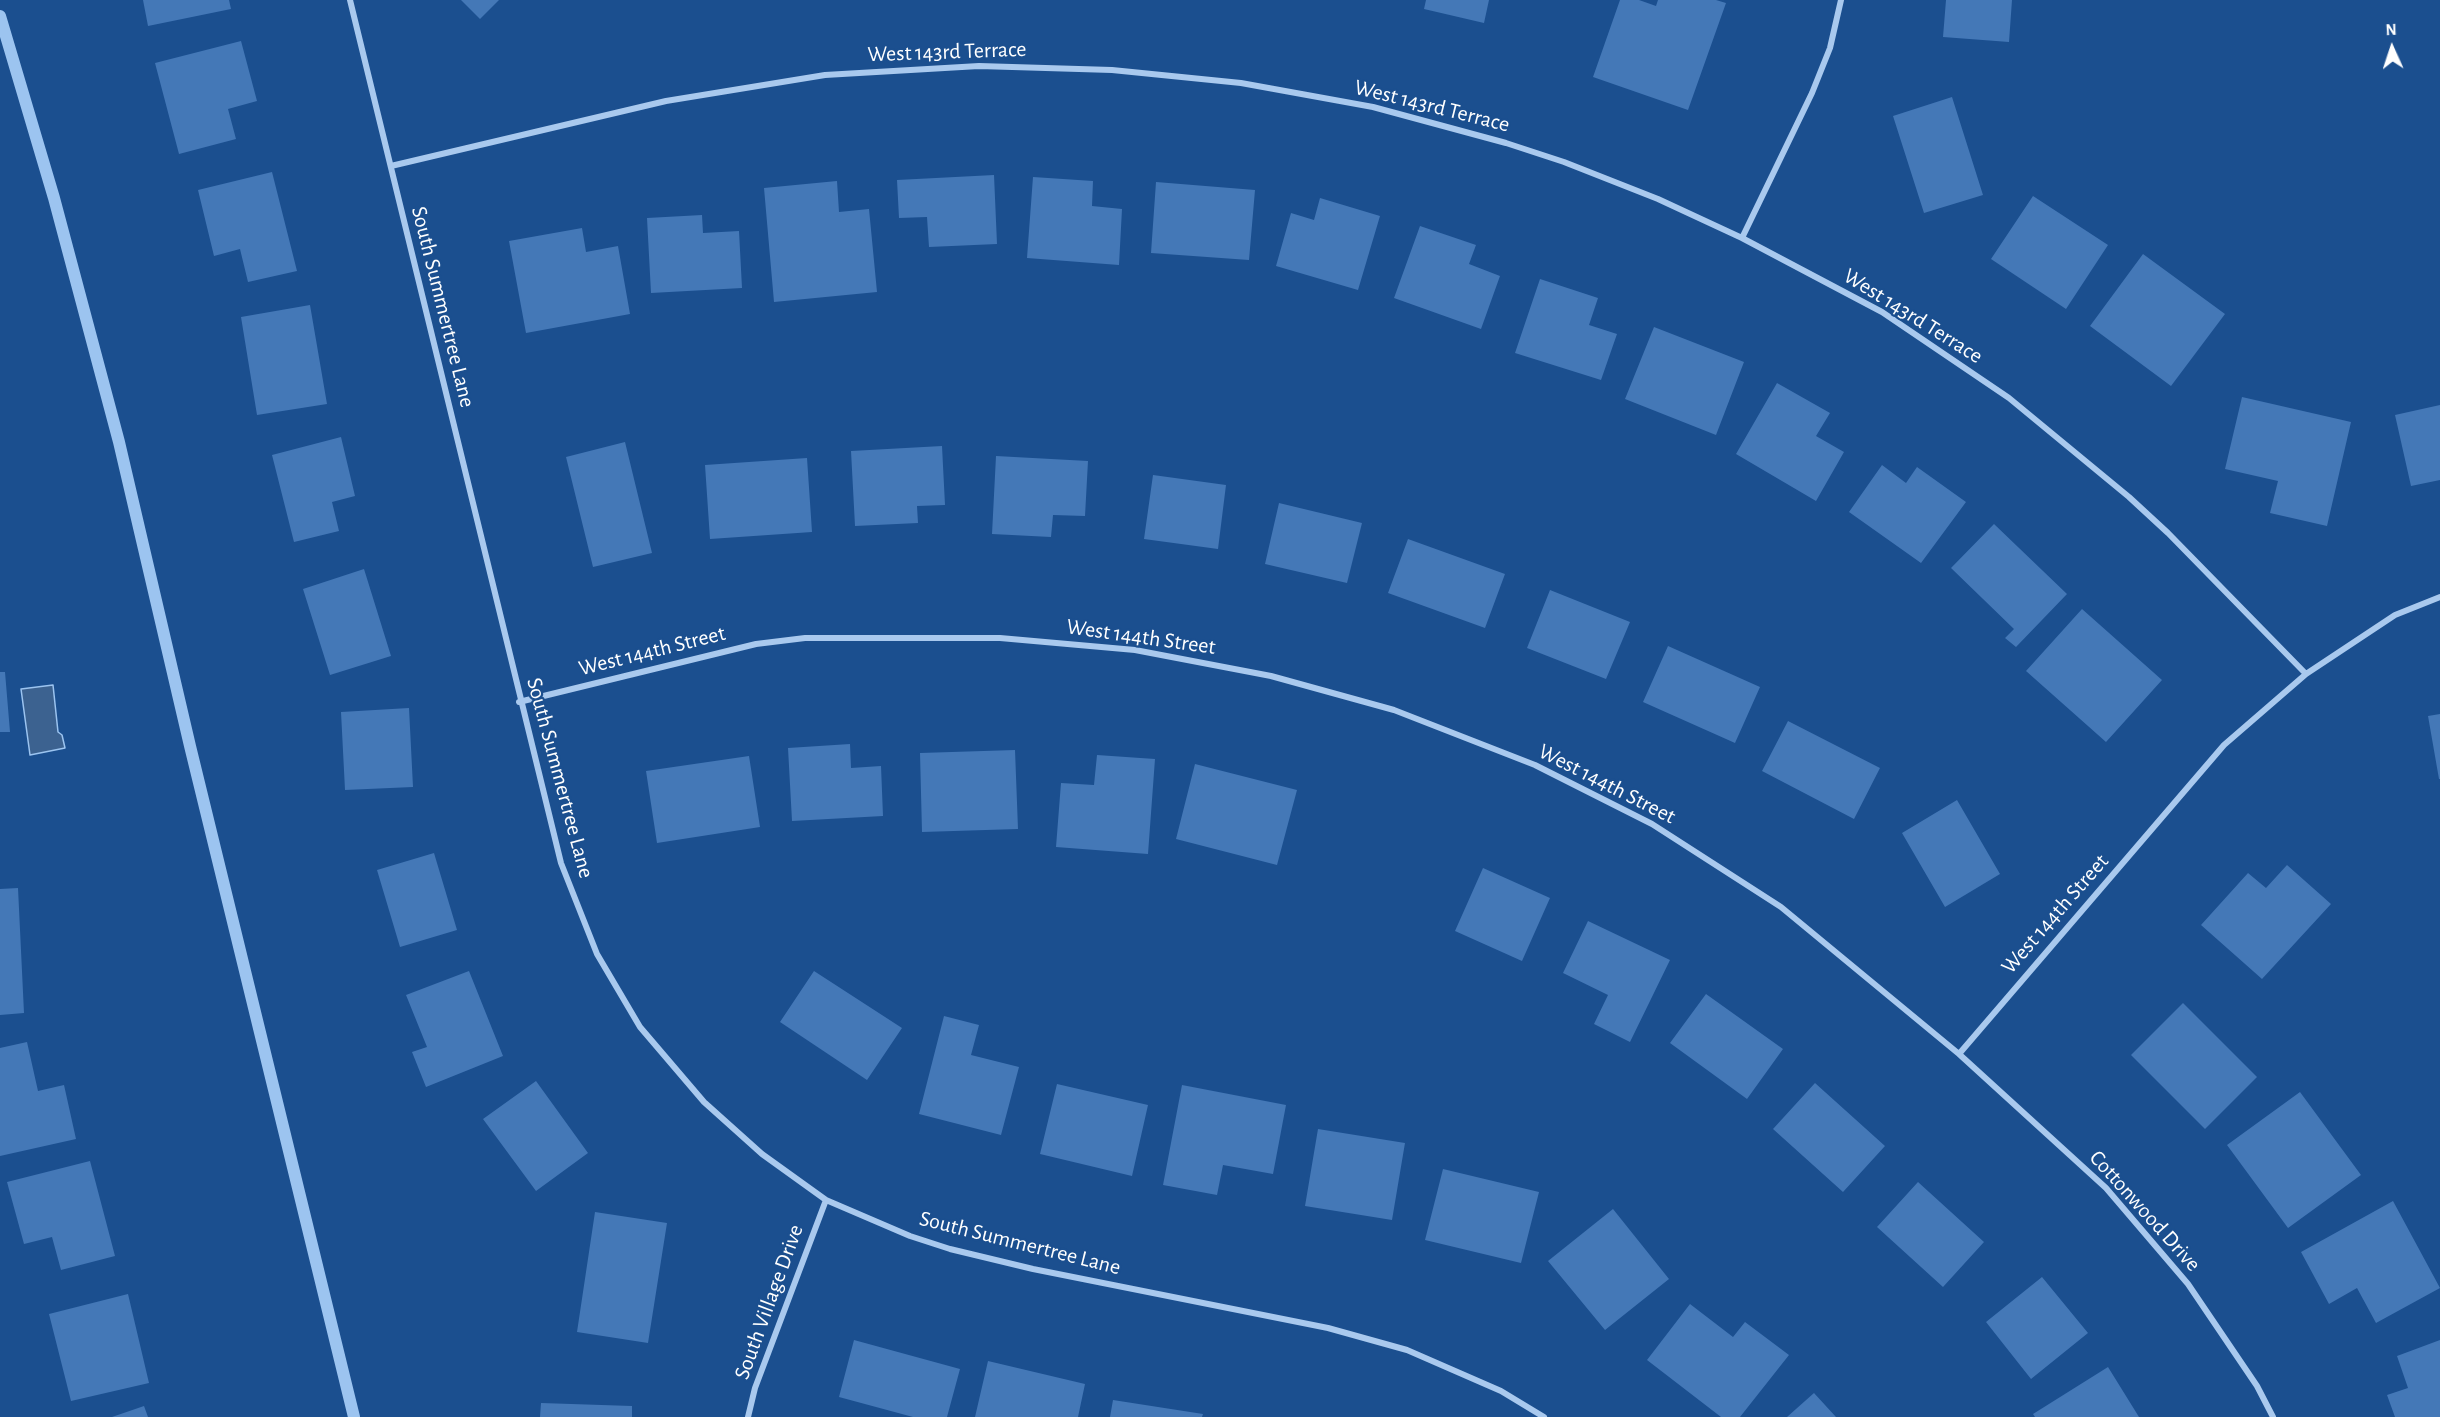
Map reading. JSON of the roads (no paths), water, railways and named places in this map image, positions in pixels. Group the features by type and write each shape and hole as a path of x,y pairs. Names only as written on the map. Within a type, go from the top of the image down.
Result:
{"street":[{"name":"South Summertree Lane","path":"350,0 519,702 561,863 597,954 640,1027 704,1102 762,1154 826,1200 910,1236 950,1249 1034,1269 1328,1328 1407,1350 1501,1391 1544,1417"},
{"path":"1742,238 1812,93 1830,48 1841,0"},
{"name":"West 143rd Terrace","path":"391,166 666,101 825,75 979,66 1112,70 1241,83 1384,110 1506,143 1564,162 1658,199 1742,238 1882,312 2009,398 2129,497 2168,533 2306,674"},
{"name":"West 144th Street","path":"519,702 756,644 805,639 1000,638 1135,650 1271,676 1405,714 1535,765 1652,824 1781,907 1959,1054 2224,745 2306,674 2395,615 2440,597"},
{"name":"Cottonwood Drive","path":"1959,1054 2106,1188 2188,1284 2257,1386 2273,1417"},
{"name":"South Village Drive","path":"748,1417 755,1388 826,1200"}],"water":[{"path":"53,685 58,732 62,735 65,748 30,755 21,689"}],"waterway":[{"path":"0,16 54,198 119,442 190,746 354,1417"}]}
